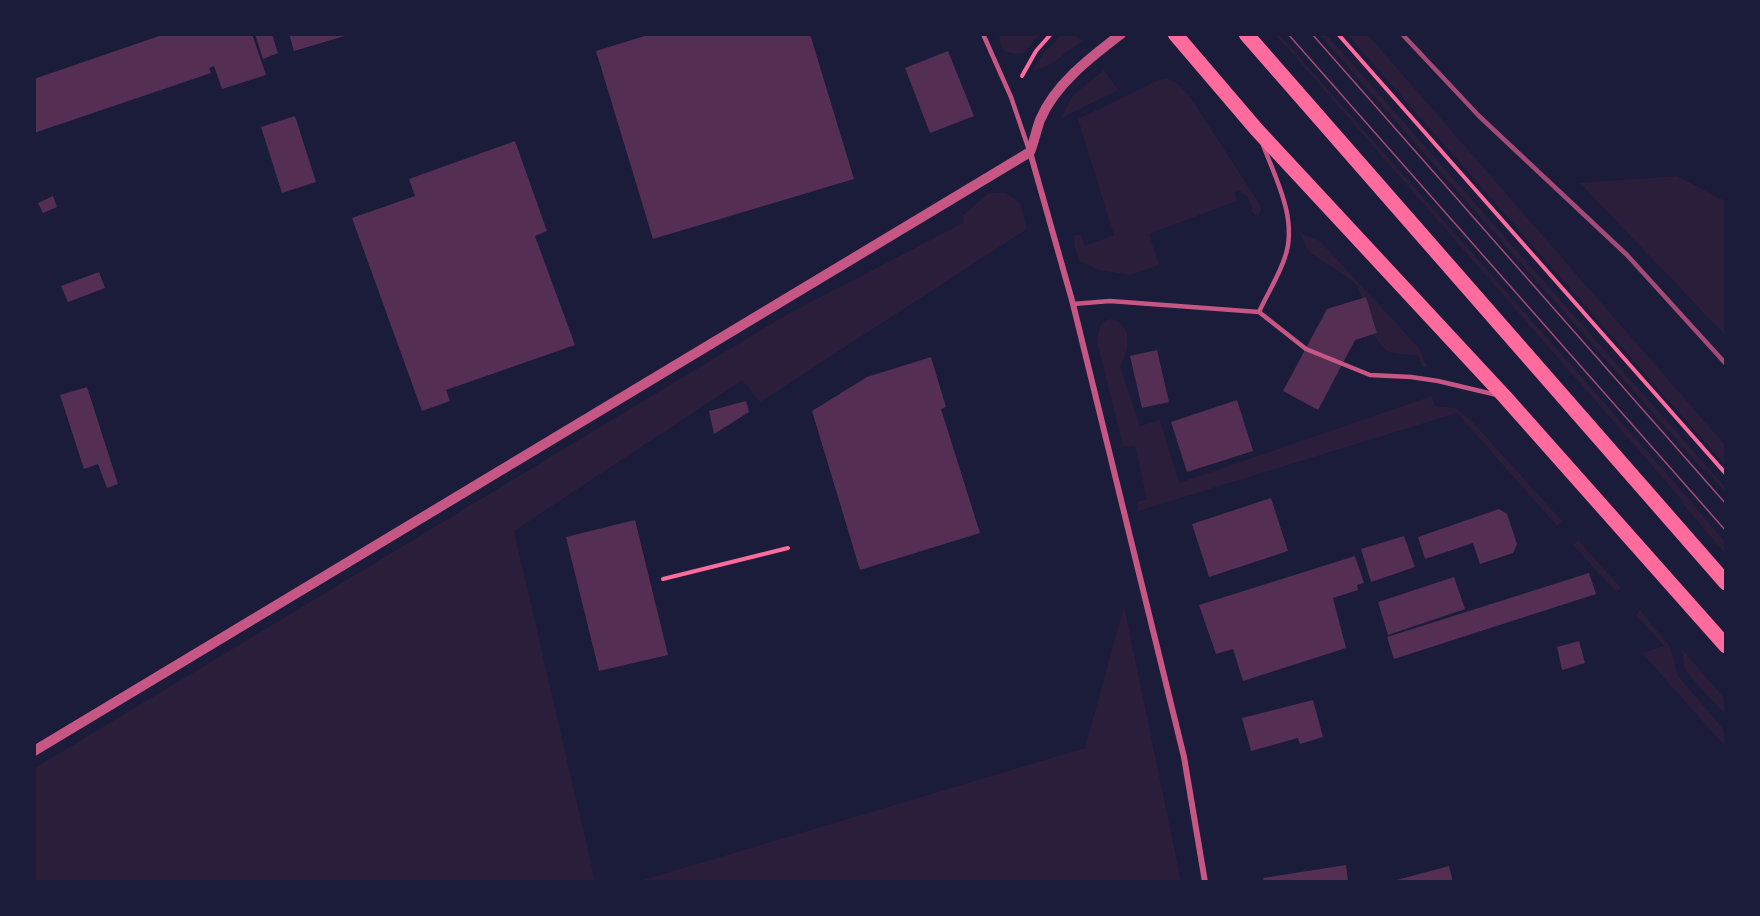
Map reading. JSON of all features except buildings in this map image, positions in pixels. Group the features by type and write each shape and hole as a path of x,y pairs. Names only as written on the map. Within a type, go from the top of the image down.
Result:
{"main road":[{"path":"1175,34 1257,129 1505,397 1725,646"},
{"path":"1246,34 1725,583"}],"street":[{"path":"1121,34 1089,60 1053,96 1041,119 1030,152 1073,304 1184,757 1205,882"},
{"path":"34,751 1030,152"}],"lane":[{"path":"983,34 1011,97 1030,152"},
{"path":"1257,129 1282,195 1289,229 1286,256 1259,312"},
{"path":"1073,304 1110,301 1259,312 1306,349 1370,375 1438,381 1505,397"}],"path":[{"path":"1025,70 1036,51 1051,34"},
{"path":"1338,34 1725,474"},
{"path":"663,579 788,548"}],"shaded area":[{"path":"998,35 1039,35 1024,53 1015,54 1004,51"},
{"path":"1061,35 1077,35 1082,41 1052,63 1032,71 1044,53"},
{"path":"1276,35 1280,35 1682,491 1725,542 1725,553 1682,503 1683,501"},
{"path":"1320,35 1327,35 1725,487 1725,492 1706,470 1704,471"},
{"path":"1348,35 1368,35 1725,445 1725,465"},
{"path":"1104,70 1118,90 1061,118 1073,95"},
{"path":"1167,78 1178,84 1190,97 1259,203 1261,208 1259,217 1251,211 1247,196 1238,190 1235,194 1237,201 1149,234 1159,265 1131,275 1098,270 1080,261 1075,249 1074,236 1078,234 1081,236 1085,246 1114,235 1078,119"},
{"path":"1677,176 1725,201 1725,335 1580,183"},
{"path":"989,193 1006,193 1020,203 1027,229 760,402 742,380 514,531 595,881 35,881 35,768 786,315 963,223 963,215"},
{"path":"1300,233 1320,241 1419,348 1427,367 1422,367 1418,355 1392,353 1378,342 1374,334 1377,332 1366,297 1363,298 1355,283 1312,254 1307,249"},
{"path":"1112,319 1124,327 1128,339 1126,353 1120,366 1140,426 1160,420 1179,483 1432,396 1435,406 1455,408 1470,419 1562,521 1557,526 1457,413 1138,511 1137,502 1147,499 1135,446 1123,447 1097,341 1100,326 1106,320"},
{"path":"1578,540 1621,588 1616,592 1573,545"},
{"path":"1124,606 1181,881 640,881 1085,748"},
{"path":"1640,610 1671,648 1678,676 1725,731 1725,746 1642,653 1664,646 1636,615"},
{"path":"1682,649 1725,699 1725,715 1685,670"}],"tram line":[{"path":"1288,34 1726,531"},
{"path":"1312,34 1726,504"}],"railway":[{"path":"1402,34 1479,116 1627,255 1726,364"}]}
